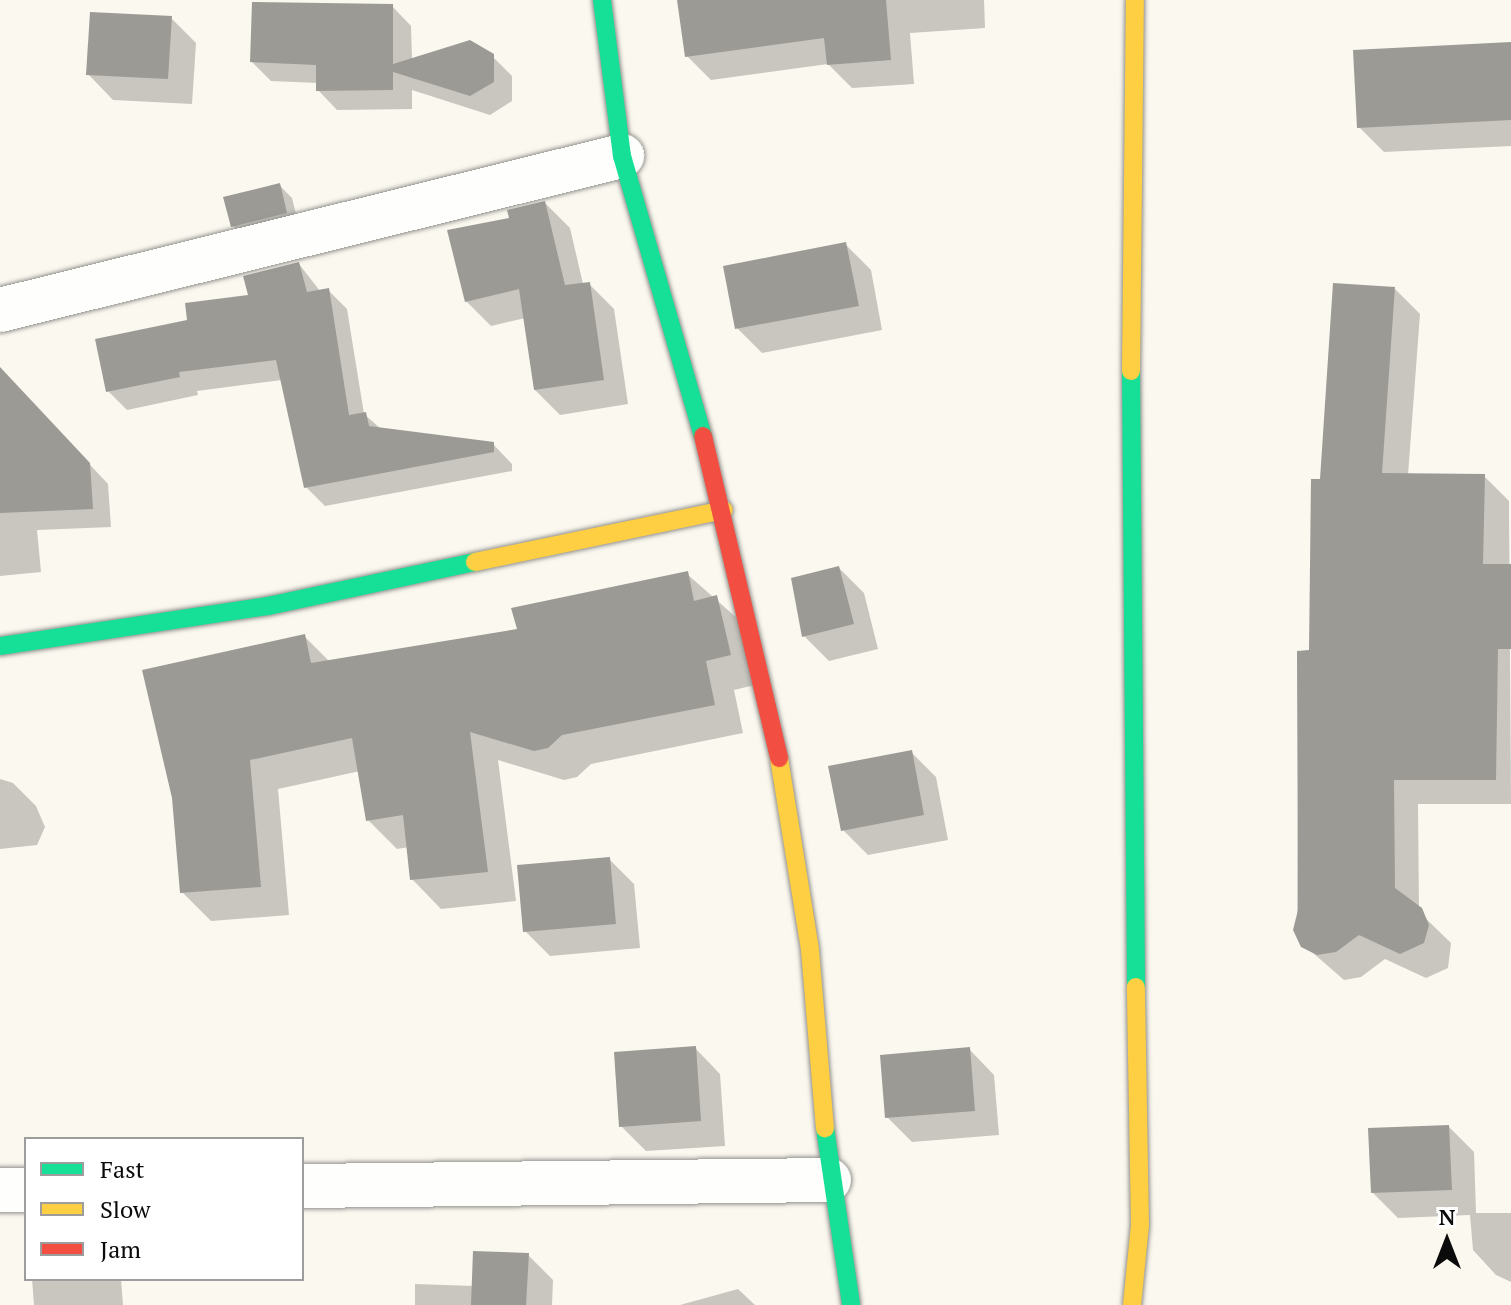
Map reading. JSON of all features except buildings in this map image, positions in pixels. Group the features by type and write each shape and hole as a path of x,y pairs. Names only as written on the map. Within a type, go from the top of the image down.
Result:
{"street":[{"path":"602,0 622,156 724,510 782,770 810,950 829,1180 851,1305"},
{"path":"1132,1305 1140,1225 1129,588 1135,0"},
{"path":"0,310 622,156"},
{"path":"0,646 268,606 724,510"},
{"path":"304,1186 829,1180"},
{"path":"0,1190 24,1190"}],"traffic: fast":[{"path":"602,0 622,156 703,436"},
{"path":"1131,371 1136,987"},
{"path":"0,646 268,606 475,562"},
{"path":"825,1128 851,1305"}],"traffic: slow":[{"path":"1131,371 1135,0"},
{"path":"475,562 724,510"},
{"path":"779,758 810,950 825,1128"},
{"path":"1132,1305 1140,1225 1136,987"}],"traffic: jam":[{"path":"703,436 779,758"}]}
